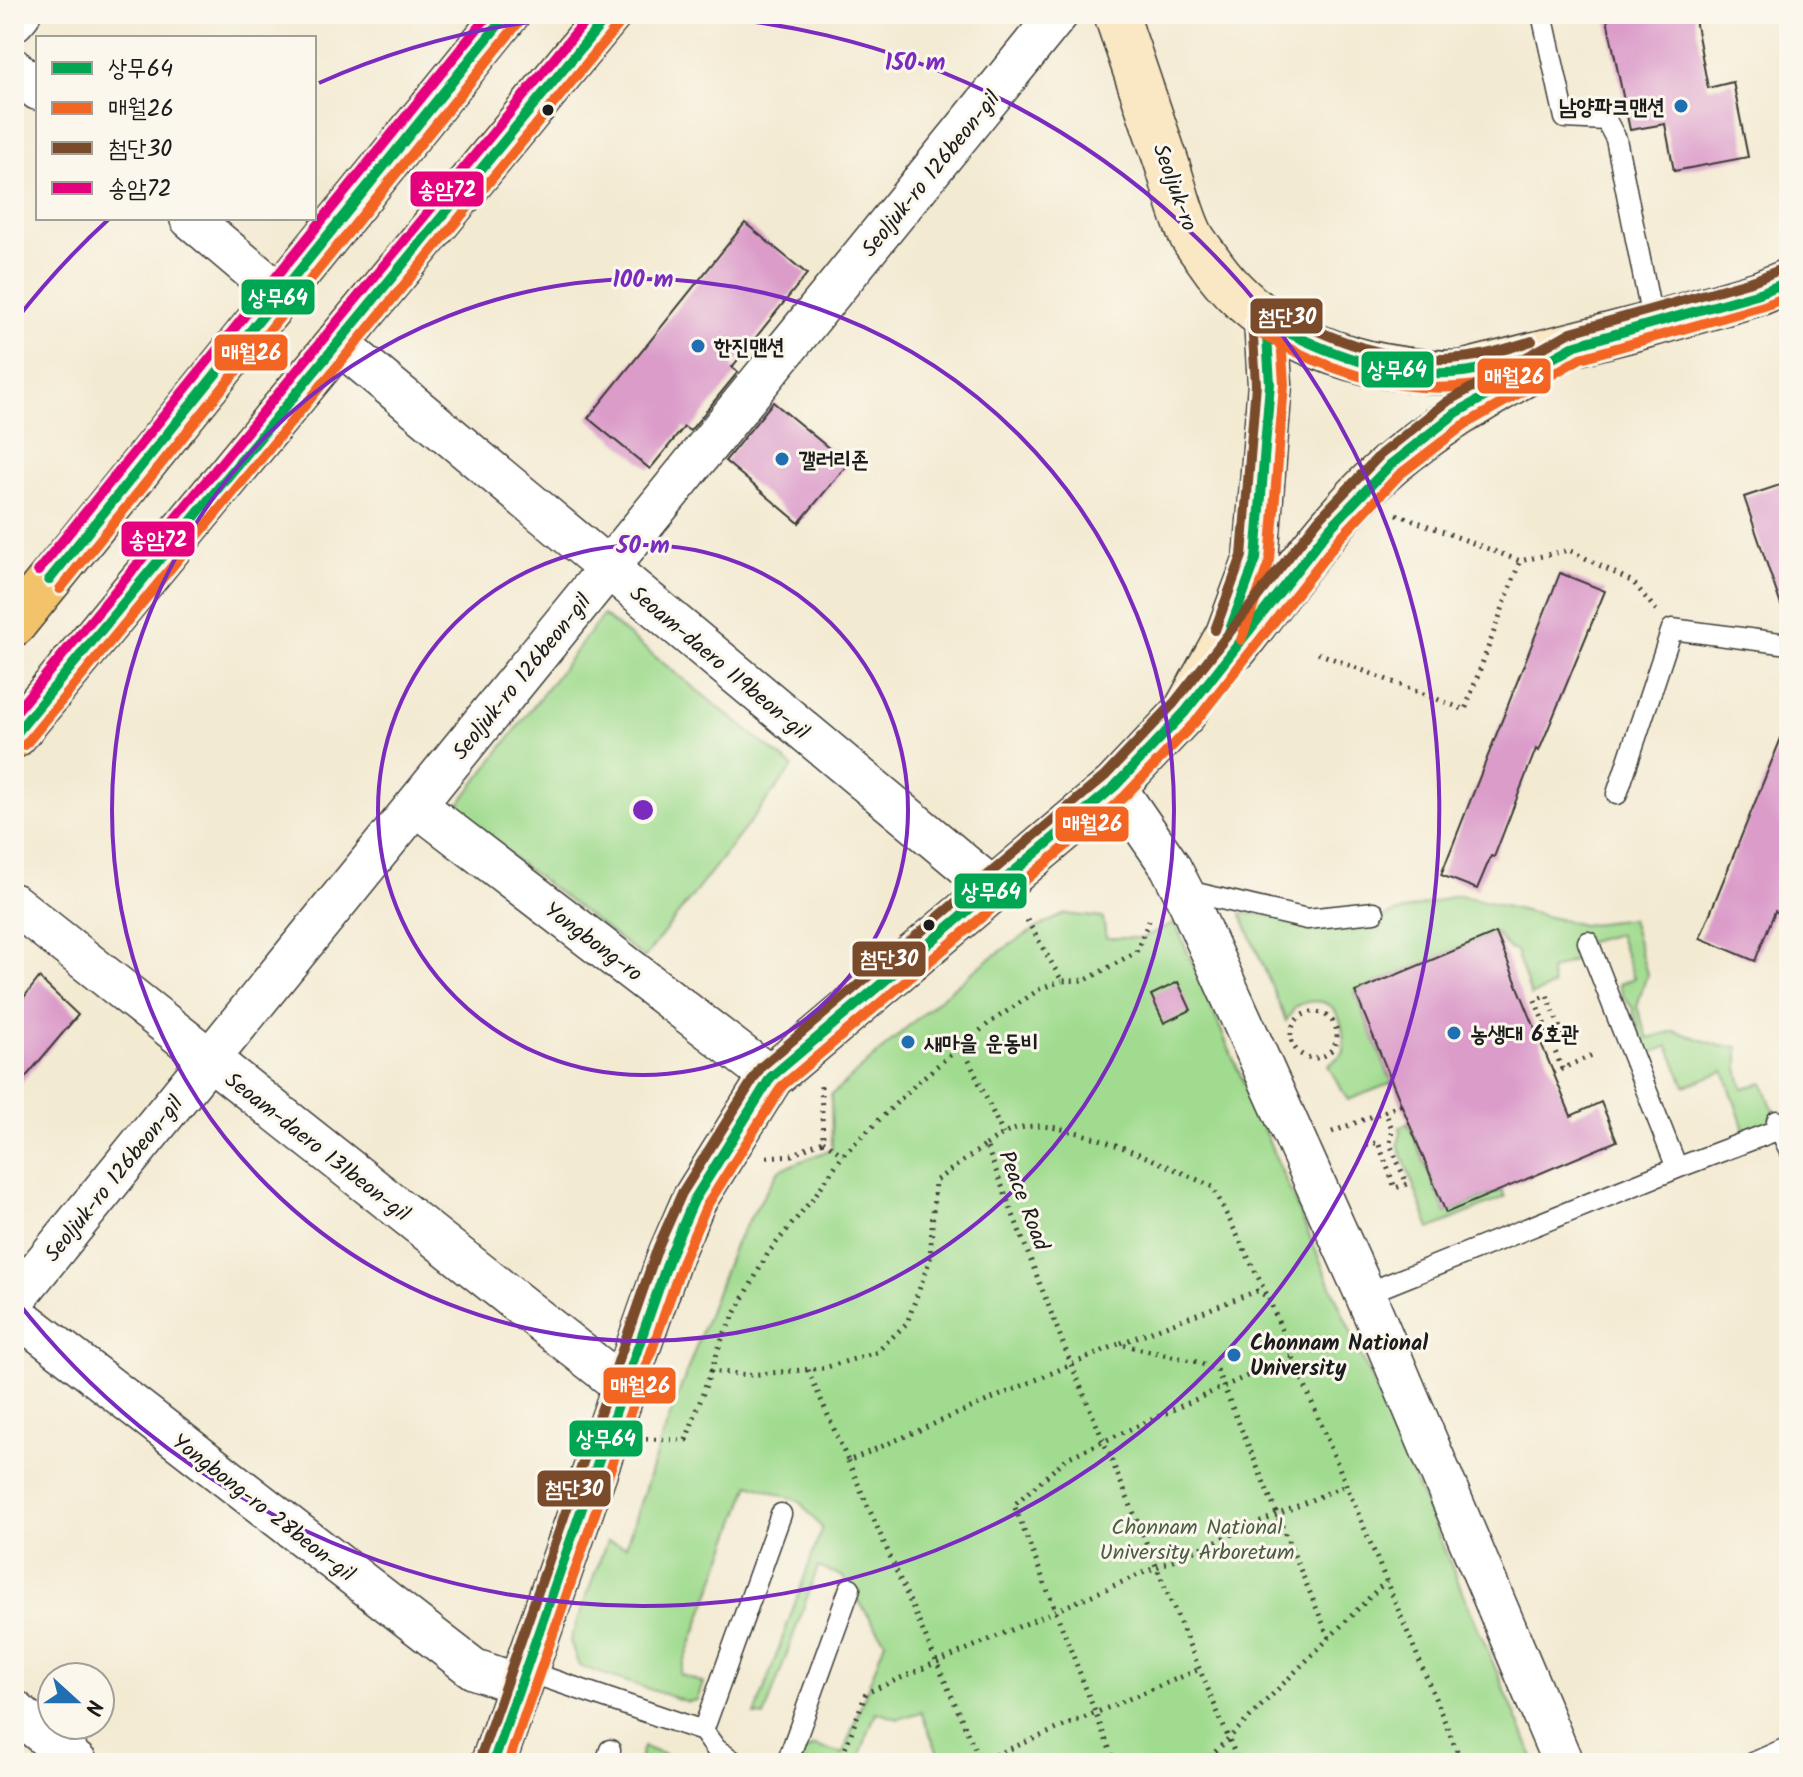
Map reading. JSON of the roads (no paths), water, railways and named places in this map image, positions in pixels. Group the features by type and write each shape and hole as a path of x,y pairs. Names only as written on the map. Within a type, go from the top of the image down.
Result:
{"main road":[{"path":"14,624 507,14"},
{"path":"14,736 609,14"},
{"name":"Seoljuk-ro","path":"1116,14 1190,233 1238,298 1266,321 1297,339 1335,354 1390,368 1461,373 1653,324 1760,293 1789,281"},
{"path":"1185,712 1228,634 1256,559 1270,384 1266,321"},
{"path":"493,1763 671,1253 694,1200 771,1077 1115,786 1185,712 1329,529 1390,465 1456,413 1576,345"}],"street":[{"path":"14,21 20,14"},
{"name":"Seoljuk-ro 126beon-gil","path":"14,1300 1058,14"},
{"path":"14,69 36,88"},
{"path":"192,220 281,295"},
{"name":"Seoam-daero 119beon-gil","path":"337,342 994,889"},
{"path":"1115,786 1183,890 1365,1294 1563,1763"},
{"name":"Yongbong-ro","path":"416,805 771,1077"},
{"name":"Seoam-daero 131beon-gil","path":"14,904 624,1387"},
{"name":"Yongbong-ro 28beon-gil","path":"14,1313 474,1669 524,1678"},
{"path":"14,1710 77,1763"}],"lane":[{"path":"1542,14 1565,118 1606,120 1616,139 1653,324"},
{"path":"1617,794 1672,629 1789,644"},
{"path":"1183,890 1307,919 1374,912"},
{"path":"1588,942 1677,1168"},
{"path":"1365,1294 1778,1125 1789,1150"},
{"path":"703,1731 781,1514"},
{"path":"787,1763 850,1588"},
{"path":"524,1678 703,1731 716,1749 736,1763"},
{"path":"1753,1763 1789,1747"}],"place":[{"name":"남양파크맨션","path":"1681,106"},
{"name":"한진맨션","path":"698,346"},
{"name":"갤러리존","path":"782,459"},
{"name":"농생대 6호관","path":"1454,1033"},
{"name":"새마을 운동비","path":"908,1042"},
{"name":"Chonnam National University","path":"1234,1355"}],"park label":[{"name":"Chonnam National University Arboretum","path":"1197,1538"}]}
